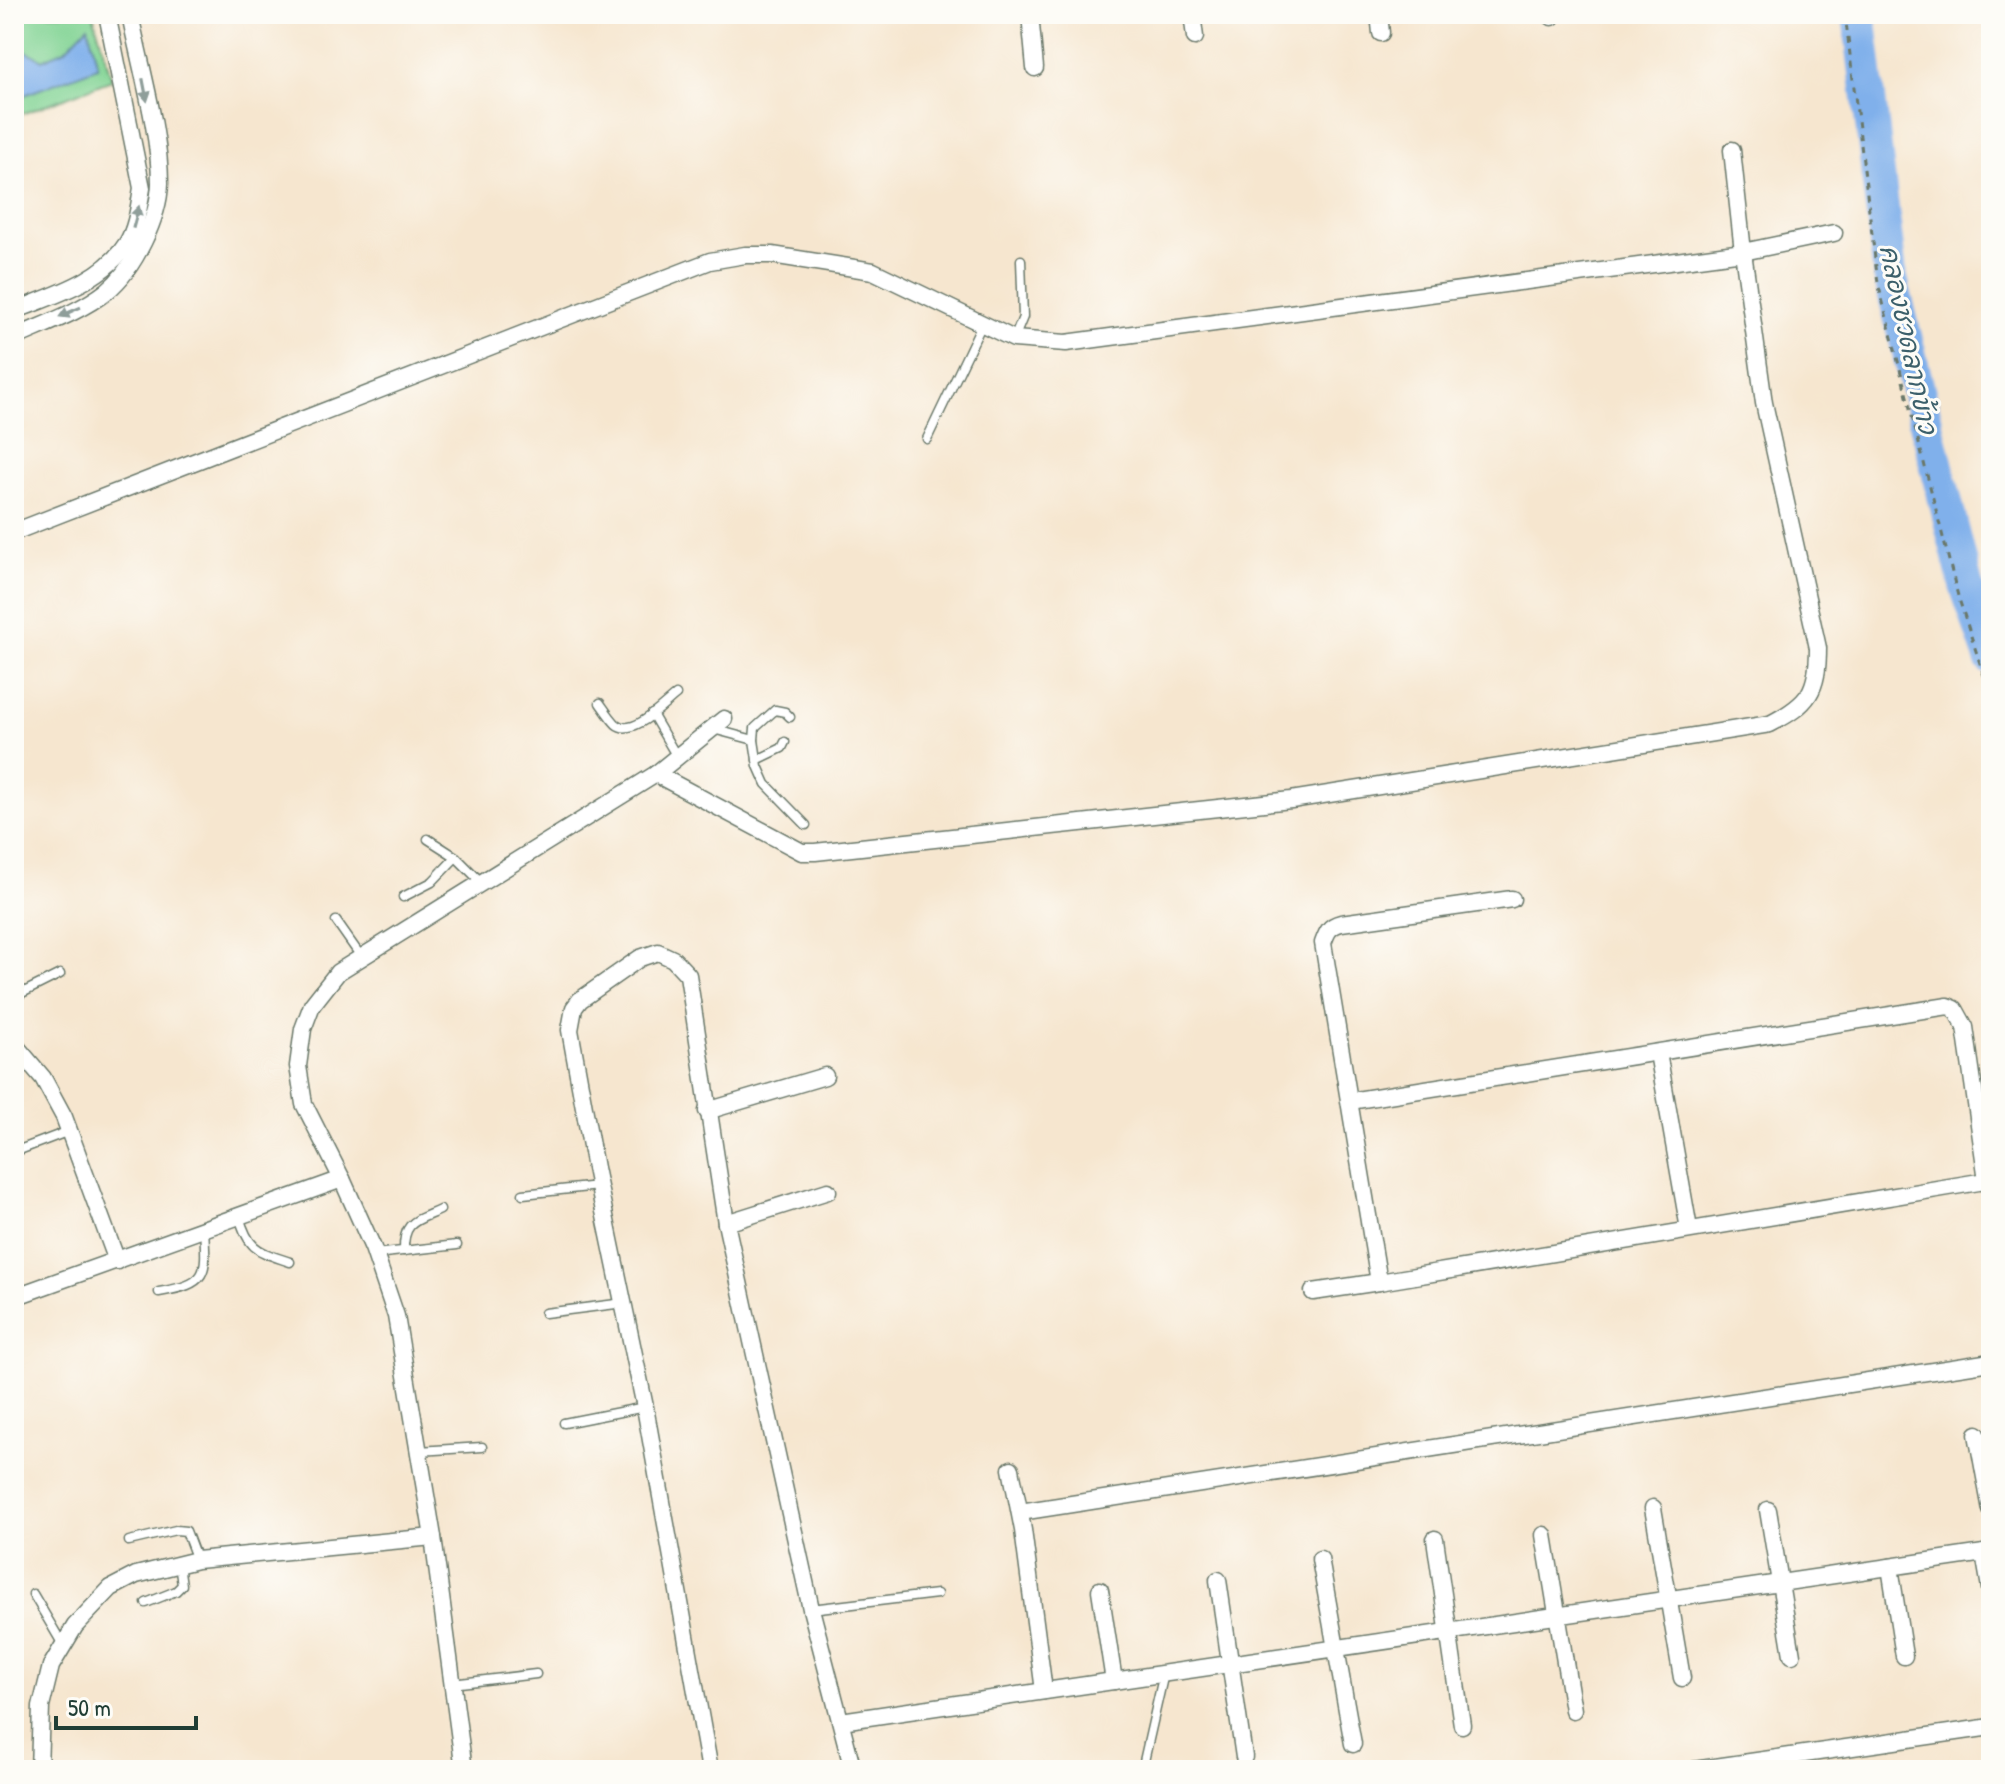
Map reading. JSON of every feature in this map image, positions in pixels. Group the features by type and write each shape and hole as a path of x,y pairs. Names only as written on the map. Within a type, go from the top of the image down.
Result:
{"street":[{"path":"14,311 95,275 129,241 142,188 107,14"},
{"path":"14,338 87,305 109,289 135,260 148,233 160,186 155,140 130,14"},
{"path":"1030,14 1035,68"},
{"path":"1192,14 1195,37"},
{"path":"1379,14 1381,33"},
{"path":"133,146 155,140"},
{"path":"656,774 802,852 815,852 1291,800 1770,724 1792,712 1810,694 1818,675 1818,648 1764,403 1732,150"},
{"path":"14,532 710,261 745,255 772,255 873,271 1014,339 1066,343 1743,252 1834,233"},
{"path":"464,1770 433,1537 396,1316 375,1254 304,1104 298,1066 303,1029 312,1005 338,972 656,774 718,724"},
{"path":"1379,1282 1323,943 1327,931 1341,923 1512,899"},
{"path":"710,1770 645,1407 571,1038 572,1015 580,1000 650,953 664,954 688,975 726,1223 811,1609 853,1770"},
{"path":"1313,1292 1989,1180 1965,1027 1955,1009 1948,1006 1350,1101"},
{"path":"14,1044 43,1078 69,1131 117,1261"},
{"path":"1658,1053 1689,1229"},
{"path":"707,1111 825,1076"},
{"path":"14,1297 342,1179"},
{"path":"726,1223 828,1191"},
{"path":"1020,1512 1991,1362"},
{"path":"1977,1434 1991,1510"},
{"path":"1011,1469 1020,1512 1044,1691"},
{"path":"1653,1508 1671,1599 1682,1678"},
{"path":"1768,1510 1792,1655"},
{"path":"1544,1535 1573,1710"},
{"path":"39,1770 41,1707 51,1666 75,1626 111,1588 136,1575 197,1560 433,1537"},
{"path":"1435,1539 1462,1725"},
{"path":"841,1721 1988,1552 1991,1594"},
{"path":"1320,1559 1353,1744"},
{"path":"1890,1567 1904,1656"},
{"path":"1218,1580 1244,1757"},
{"path":"1100,1590 1114,1681"},
{"path":"1694,1770 1991,1727"}],"lane":[{"path":"1014,339 1023,317 1021,260"},
{"path":"927,439 982,324"},
{"path":"600,703 618,726 626,728 637,726 676,695"},
{"path":"790,717 785,712 775,710 755,728 754,740 766,784 806,825"},
{"path":"652,714 677,757"},
{"path":"718,724 754,740"},
{"path":"757,760 782,748 785,742"},
{"path":"428,839 456,857 482,883"},
{"path":"403,897 432,882 456,857"},
{"path":"336,921 362,958"},
{"path":"14,997 60,974"},
{"path":"14,1152 69,1131"},
{"path":"523,1194 599,1186"},
{"path":"404,1251 407,1228 440,1210"},
{"path":"239,1216 251,1245 260,1252 290,1262"},
{"path":"159,1292 184,1288 201,1275 206,1264 204,1229"},
{"path":"375,1254 457,1245"},
{"path":"545,1313 625,1303"},
{"path":"564,1423 645,1407"},
{"path":"418,1451 482,1447"},
{"path":"129,1541 176,1530 186,1531 197,1560"},
{"path":"146,1603 176,1591 182,1585 179,1564"},
{"path":"33,1594 63,1645"},
{"path":"811,1609 937,1594"},
{"path":"1142,1770 1164,1673"},
{"path":"452,1684 536,1674"},
{"path":"14,1767 24,1770"}],"path":[{"path":"1845,14 1878,283 1958,596 1991,697"}],"green space":[{"path":"14,14 93,14 112,80 14,117"}],"water":[{"path":"88,26 98,67 14,99 14,44 42,60 65,50"}],"waterway":[{"name":"คลองชวดลากข้าว","path":"1859,14 1890,275 1966,585 1991,658"}]}
